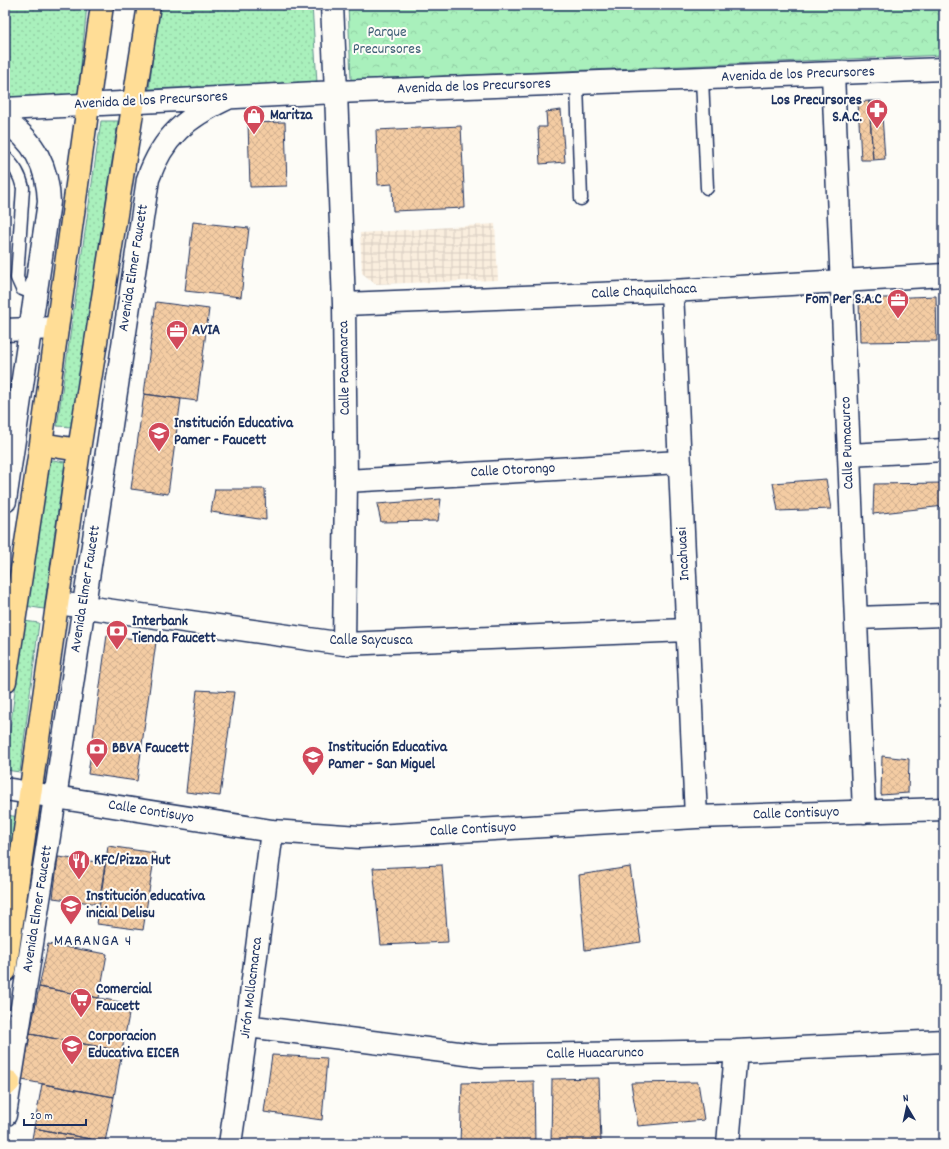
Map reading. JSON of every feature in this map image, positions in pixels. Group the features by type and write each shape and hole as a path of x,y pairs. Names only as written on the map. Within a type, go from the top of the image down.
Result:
{"main road":[{"path":"5,681 41,444 102,5"},
{"name":"Avenida Elmer Faucett","path":"5,971 79,450 149,5"},
{"path":"41,444 79,450"}],"street":[{"name":"Calle Pacamarca","path":"332,5 344,304 346,480 344,644"},
{"name":"Avenida de los Precursores","path":"5,109 336,92 944,69"},
{"name":"Calle Pumacurco","path":"833,74 864,812"},
{"name":"Avenida Elmer Faucett","path":"5,1115 7,1084 55,798 148,179 154,163 171,135 188,120 206,108 228,98"},
{"path":"5,122 30,143 39,156 48,185 49,202 5,501"},
{"name":"Calle Chaquilchaca","path":"344,304 672,291 944,275"},
{"name":"Incahuasi","path":"672,291 696,817"},
{"path":"5,330 57,328"},
{"path":"849,455 944,450"},
{"name":"Calle Otorongo","path":"346,480 680,462"},
{"name":"Calle Saycusca","path":"58,603 344,644 687,630"},
{"path":"856,618 944,615"},
{"name":"Calle Contisuyo","path":"5,789 272,831 359,837 696,817 944,809"},
{"name":"Jirón Mollocmarca","path":"230,1144 272,831"},
{"name":"Calle Huacarunco","path":"247,1026 482,1056 736,1052 944,1041"},
{"path":"728,1144 736,1052"}],"lane":[{"path":"702,79 707,188"},
{"path":"577,84 581,198"},
{"path":"5,157 14,166 21,177 23,188 17,278 22,289 35,294"}],"shaded area":[{"path":"495,224 498,280 375,284 362,273 360,233"}],"green space":[{"path":"5,5 87,5 78,96 5,97"},
{"path":"159,5 312,5 317,83 149,89"},
{"name":"Parque Precursores","path":"348,5 944,5 944,55 351,80"},
{"path":"101,121 118,121 72,427 57,426"},
{"path":"47,459 65,462 44,609 25,606"},
{"path":"24,621 39,623 20,772 5,770 5,768"},
{"path":"5,815 20,817 5,914"}],"building":[{"path":"869,101 873,160 861,160 858,102"},
{"name":"Los Precursores S.A.C.","path":"869,101 881,101 885,159 873,160"},
{"path":"561,110 565,162 540,164 538,127 547,127 546,112"},
{"path":"285,122 287,186 250,187 248,123"},
{"path":"461,126 465,208 393,211 392,184 378,185 376,130"},
{"path":"193,222 249,228 241,297 185,291"},
{"name":"Fom Per S.A.C","path":"936,296 937,341 860,342 859,299"},
{"name":"AVIA","path":"156,302 209,309 197,401 144,394"},
{"path":"144,394 181,399 168,494 131,489"},
{"path":"826,479 831,509 778,511 773,483"},
{"path":"944,483 944,506 873,514 874,484"},
{"path":"215,489 265,489 266,520 211,512"},
{"path":"441,499 438,521 381,522 377,504"},
{"path":"107,635 156,642 137,781 88,774"},
{"path":"197,690 234,692 220,796 186,792"},
{"path":"882,756 909,759 908,793 881,795"},
{"path":"108,846 155,853 143,930 97,924"},
{"name":"KFC/Pizza Hut","path":"58,857 105,863 99,904 53,898"},
{"path":"442,865 448,942 381,945 373,868"},
{"path":"630,867 641,942 585,950 579,875"},
{"path":"48,944 107,954 99,998 39,987"},
{"name":"Comercial Faucett","path":"39,987 131,1004 122,1051 30,1034"},
{"name":"Corporacion Educativa EICER","path":"30,1034 122,1051 114,1097 22,1080"},
{"path":"272,1055 327,1058 322,1120 264,1112"},
{"path":"599,1078 601,1144 551,1144 552,1079"},
{"path":"534,1081 535,1144 460,1144 462,1083"},
{"path":"698,1082 704,1120 638,1126 631,1083"},
{"path":"42,1084 114,1097 105,1142 34,1128"},
{"path":"34,1128 105,1142 105,1144 31,1144"}],"place":[{"name":"Los Precursores S.A.C.","path":"877,130"},
{"name":"Maritza","path":"254,136"},
{"name":"Fom Per S.A.C","path":"898,320"},
{"name":"AVIA","path":"177,350"},
{"name":"Institución Educativa Pamer - Faucett","path":"159,452"},
{"name":"Interbank Tienda Faucett","path":"117,650"},
{"name":"BBVA Faucett","path":"97,768"},
{"name":"Institución Educativa Pamer - San Miguel","path":"313,776"},
{"name":"KFC/Pizza Hut","path":"79,880"},
{"name":"Institución educativa inicial Delisu","path":"71,926"},
{"name":"Comercial Faucett","path":"81,1018"},
{"name":"Corporacion Educativa EICER","path":"72,1066"}],"district":[{"name":"MARANGA 4","path":"93,941"}]}
